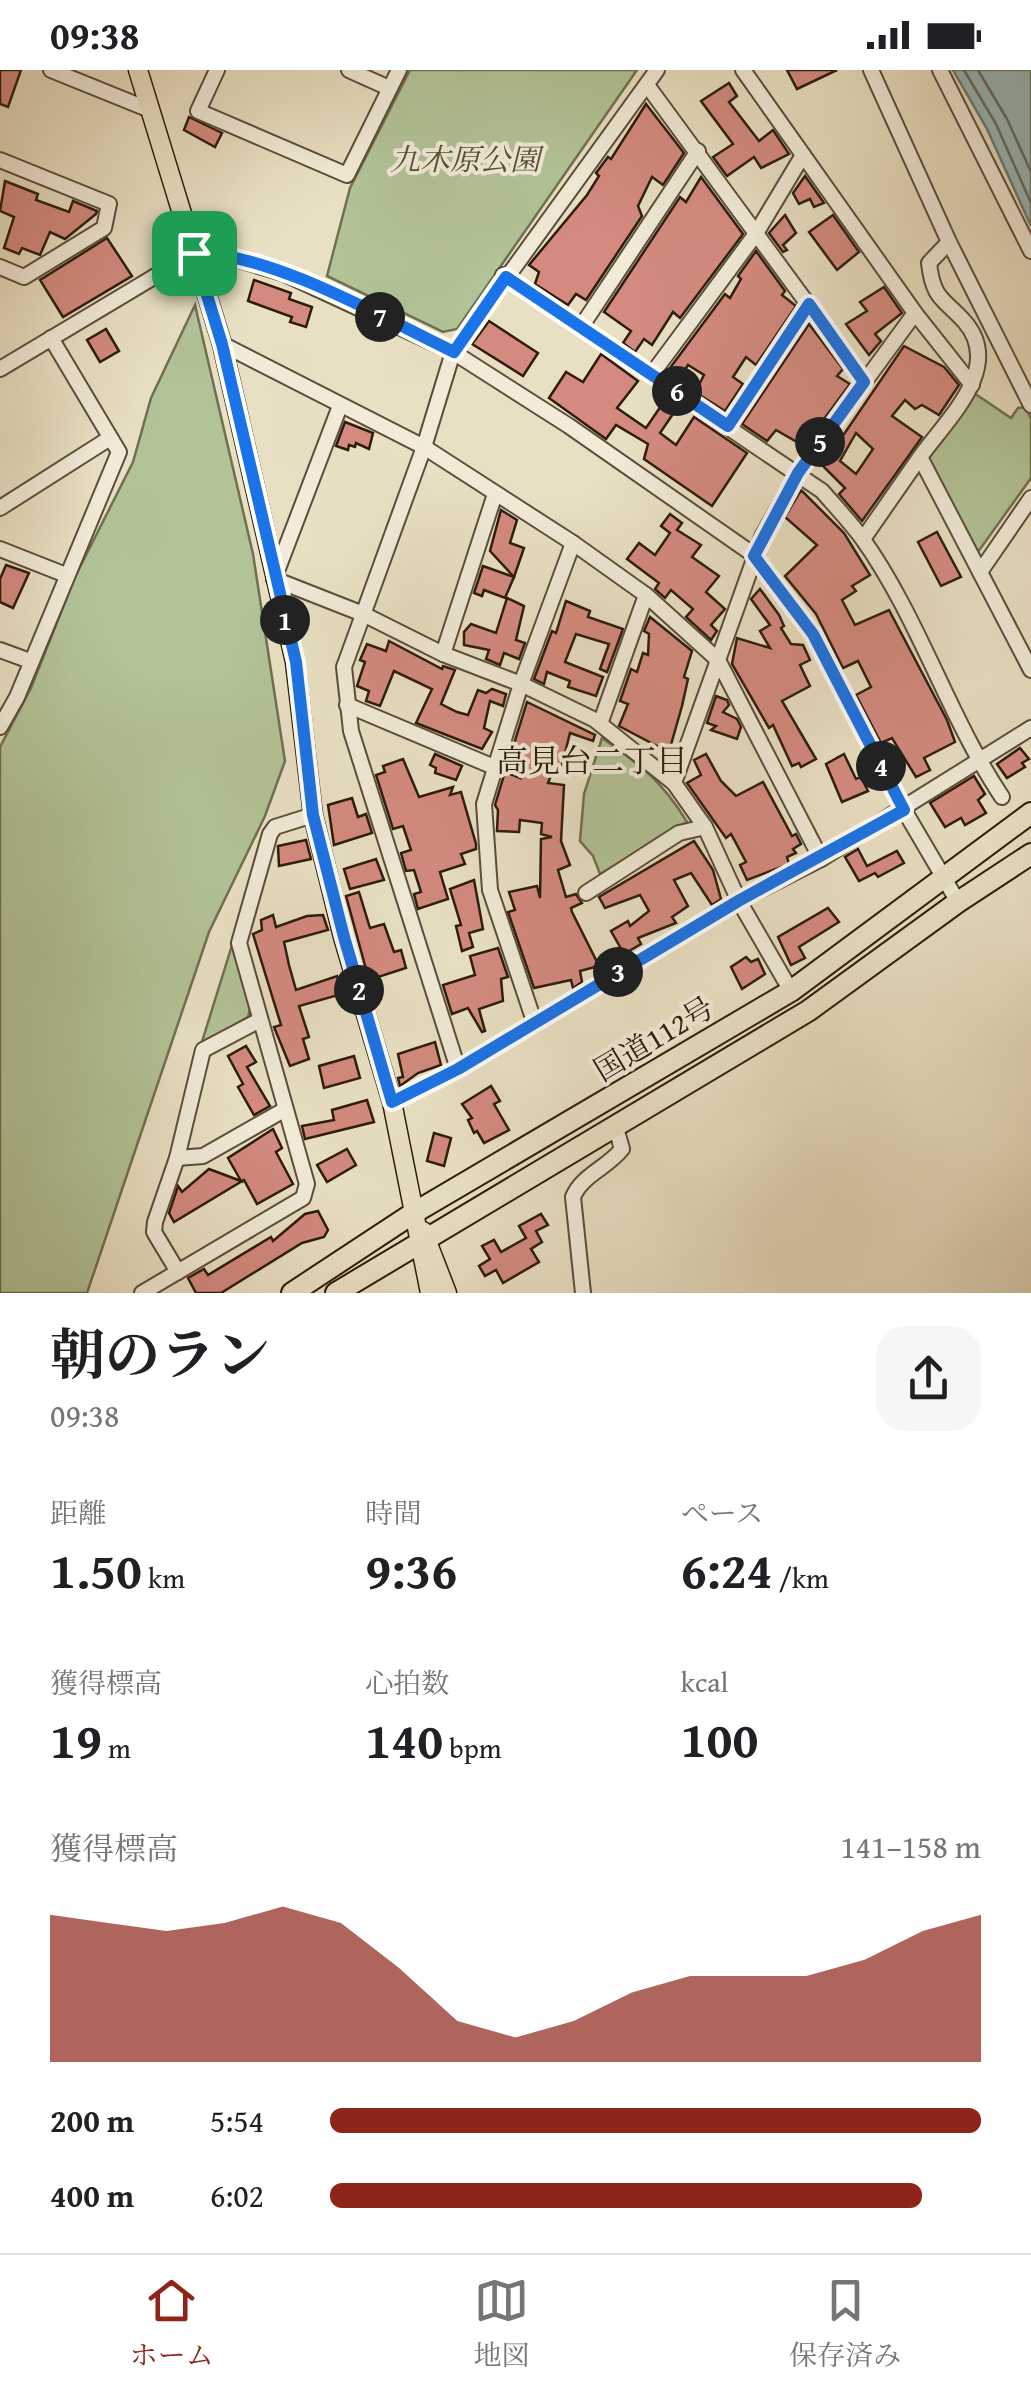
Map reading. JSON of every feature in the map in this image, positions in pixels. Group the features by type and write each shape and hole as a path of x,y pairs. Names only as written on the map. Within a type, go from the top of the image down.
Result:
{"highway":[{"name":"国道112号","path":"292,1293 412,1214 791,991 1031,813"},
{"name":"国道112号","path":"336,1293 808,1011 1031,854"}],"main road":[{"path":"138,70 222,344 296,662 313,815 392,1102 412,1214 447,1293"},
{"path":"422,1240 430,1293"}],"street":[{"path":"217,70 198,111 346,175 399,70"},
{"path":"349,70 389,88"},
{"path":"458,1069 372,800 347,705 344,667 454,352 551,208 656,70"},
{"path":"744,70 915,313 972,386"},
{"path":"870,70 949,242 1031,405"},
{"path":"940,70 1031,251"},
{"path":"57,71 150,110"},
{"path":"646,85 864,382"},
{"path":"581,327 698,151"},
{"path":"652,374 755,235 803,155"},
{"path":"0,160 109,204 104,228 24,276 0,267"},
{"path":"863,539 972,386 980,364 980,342 963,320 941,302 932,284 929,263 949,242"},
{"path":"0,369 194,253 216,253 284,274 454,352 570,426 754,556 813,634 904,810 958,902"},
{"path":"504,276 822,491 863,539 913,628 980,763 1002,797"},
{"path":"728,426 809,304"},
{"path":"674,783 754,556 798,473 915,313"},
{"path":"0,727 119,452 51,338"},
{"path":"222,344 424,447 573,542 646,595 718,660 821,859"},
{"path":"340,406 274,579 364,614 600,724 674,783 705,827 791,991"},
{"path":"0,508 110,438"},
{"path":"920,458 1031,670"},
{"path":"443,654 495,494"},
{"path":"980,572 1031,498"},
{"path":"535,1024 490,890 484,804 521,684 573,542"},
{"path":"0,549 66,575"},
{"path":"600,724 646,595"},
{"path":"0,650 30,661"},
{"path":"347,705 494,767"},
{"path":"392,1102 458,1069 740,900 821,859 1031,728"},
{"path":"142,1293 303,1198 307,1184 239,943 270,834 276,827 313,815"},
{"path":"586,892 679,833 705,827"},
{"path":"178,1272 154,1232 178,1158 203,1050 260,1020"},
{"path":"178,1158 203,1156 284,1110"},
{"path":"583,1293 574,1197 579,1183 612,1162 622,1149 616,1128"}],"green space":[{"name":"九木原公園","path":"410,70 637,70 457,329 443,332 327,276 350,188"},
{"path":"195,305 253,554 285,761 265,816 209,932 87,1293 0,1293 0,747 31,688 75,577 133,462 151,398"},
{"path":"974,393 1011,418 1018,408 1026,407 1031,419 1031,478 978,552 927,461"},
{"path":"602,738 650,775 687,822 600,874 593,856 580,841 584,794"},
{"path":"233,942 251,1005 248,1017 201,1045"}],"water":[{"path":"953,70 1031,70 1031,226 987,129"}],"building":[{"path":"0,70 21,70 8,107 0,104"},
{"path":"787,70 837,70 797,89"},
{"path":"729,83 737,96 729,102 759,141 773,130 789,154 761,168 754,157 727,176 713,157 733,144 701,101"},
{"path":"646,104 684,153 663,185 652,177 638,206 642,216 586,300 576,294 568,305 535,284 539,272 529,265 587,195 599,176 596,173 608,157 611,159"},
{"path":"189,117 222,133 215,147 184,130"},
{"path":"805,176 824,203 814,207 810,199 799,204 793,193"},
{"path":"701,177 743,234 680,318 673,312 652,345 644,339 635,352 623,343 631,331 604,312 680,197 686,202"},
{"path":"5,181 38,194 36,200 69,212 73,201 97,211 96,214 65,239 50,232 40,255 22,248 19,254 4,248 14,217 0,211"},
{"path":"785,215 796,233 783,245 787,250 783,252 769,233"},
{"path":"833,215 859,252 837,270 809,232"},
{"path":"107,238 132,276 63,317 40,280"},
{"path":"756,251 785,291 782,295 796,306 756,365 746,357 733,377 743,384 725,411 695,392 704,375 688,365 681,376 670,368 725,294 730,298 741,279 738,276"},
{"path":"254,280 291,293 289,299 312,307 306,327 290,322 292,317 248,301"},
{"path":"884,287 902,313 875,334 881,341 869,355 846,324 867,311 860,302"},
{"path":"489,321 538,353 523,376 472,344"},
{"path":"809,324 843,369 837,376 850,384 804,446 776,430 767,441 742,424"},
{"path":"106,329 119,351 100,362 87,340"},
{"path":"904,346 944,367 959,385 939,415 922,405 915,409 905,400 892,416 922,437 862,521 839,494 845,488 823,466 834,450 830,447 837,438 840,440","holes":["856,433 873,449 856,474 840,461"]},
{"path":"601,354 638,381 617,408 646,428 665,400 677,408 660,433 676,445 694,417 747,453 712,506 644,459 648,444 616,425 606,439 549,398 566,372 583,382"},
{"path":"345,422 373,433 369,449 356,443 355,447 349,445 348,450 336,446"},
{"path":"801,490 844,533 870,575 852,586 856,591 842,600 855,625 889,610 947,720 955,742 924,758 930,770 916,777 892,738 881,743 856,695 871,687 858,661 843,668 816,614 785,576 817,545 785,517"},
{"path":"501,510 517,520 510,543 524,548 514,577 490,551"},
{"path":"670,514 682,523 677,530 701,545 692,557 719,576 706,592 725,609 711,625 717,631 711,640 686,617 693,609 671,590 665,598 655,589 659,583 627,559 639,543 655,555 670,533 661,526"},
{"path":"937,532 961,577 941,586 918,542"},
{"path":"6,565 29,573 13,608 0,602 0,579"},
{"path":"483,566 514,577 505,598 484,590 482,596 474,593"},
{"path":"760,589 779,615 784,626 781,628 791,644 803,645 810,660 800,665 810,686 782,701 816,759 801,767 799,763 792,766 773,725 769,728 732,664 737,638 770,648 760,631 770,625 751,599"},
{"path":"507,598 524,606 516,640 525,643 519,659 504,653 500,665 486,659 489,650 464,645 464,632 471,624 496,633"},
{"path":"566,601 590,611 588,617 623,629 607,672 600,669 609,644 576,634 565,662 603,677 596,696 568,687 570,681 547,672 544,684 534,679"},
{"path":"650,617 692,651 670,748 657,746 619,726 628,704 620,701 631,669 637,672 643,653 648,655 649,634 644,631"},
{"path":"389,641 442,669 443,666 455,670 441,704 457,712 468,715 478,690 506,694 503,706 490,701 484,728 492,732 482,749 416,723 432,689 394,671 380,706 366,701 369,691 357,686 365,662 360,660 367,644 386,651"},
{"path":"716,696 727,700 729,705 723,712 737,719 741,727 737,739 711,730 716,726 707,723"},
{"path":"527,702 595,735 593,741 570,733 562,765 554,768 548,783 564,785 561,841 570,865 558,870 566,897 576,894 582,903 571,908 572,912 599,966 580,971 582,982 573,988 571,980 534,988 508,912 515,910 509,892 537,886 540,898 541,839 552,837 541,834 542,823 520,820 519,832 497,831 495,805 505,772 520,778 513,747"},
{"path":"1020,748 1029,759 1022,763 1025,767 1007,778 997,764"},
{"path":"435,754 462,766 456,780 435,773 436,768 430,765"},
{"path":"706,754 721,781 736,796 763,782 792,836 796,834 801,844 793,849 796,853 787,857 789,864 747,880 740,865 746,862 731,834 726,838 687,783 701,775 694,760"},
{"path":"844,754 856,779 861,777 868,791 842,802 826,764"},
{"path":"403,759 419,797 453,787 450,795 461,792 476,844 476,849 461,854 465,864 440,872 448,899 418,909 414,894 421,892 414,870 406,871 401,853 411,850 403,826 393,829 376,775 385,772 383,766"},
{"path":"974,776 985,794 978,800 986,813 965,825 961,818 945,827 930,803"},
{"path":"352,798 358,817 366,814 372,833 334,845 328,805"},
{"path":"306,840 311,859 279,866 278,846"},
{"path":"694,841 713,870 721,899 712,905 691,873 674,880 688,906 672,917 676,923 638,938 641,944 624,954 611,931 628,921 630,926 649,911 640,895 605,908 599,897"},
{"path":"858,849 867,866 897,851 904,863 878,877 875,873 859,881 845,857"},
{"path":"376,859 384,880 350,889 344,869"},
{"path":"474,880 483,929 469,933 473,947 462,951 456,926 461,925 450,889"},
{"path":"359,892 370,928 384,924 394,952 401,950 406,968 369,980 346,896"},
{"path":"828,908 839,922 799,947 805,958 791,965 778,937"},
{"path":"273,915 276,927 323,915 328,930 284,942 289,965 296,990 337,976 342,994 299,1006 309,1037 303,1039 309,1059 290,1066 274,1027 281,1025 253,934 262,930 261,920"},
{"path":"498,948 508,977 501,979 503,1001 479,1009 485,1031 482,1032 468,1008 452,1014 443,985 475,975 470,956"},
{"path":"746,957 751,962 758,959 765,974 742,989 731,967"},
{"path":"435,1042 441,1065 418,1073 400,1086 398,1078 403,1077 398,1054"},
{"path":"246,1046 256,1062 247,1067 270,1106 254,1115 238,1087 243,1084 228,1056"},
{"path":"354,1056 360,1078 324,1088 319,1066"},
{"path":"491,1086 500,1101 494,1104 509,1130 484,1143 477,1131 474,1133 468,1120 472,1118 462,1104"},
{"path":"367,1100 374,1122 305,1139 302,1126 334,1120 332,1110"},
{"path":"273,1129 282,1148 276,1152 293,1184 257,1204 244,1180 174,1222 169,1213 178,1186 182,1192 209,1169 241,1181 228,1158"},
{"path":"434,1133 451,1138 444,1166 427,1161"},
{"path":"347,1149 356,1165 327,1182 317,1165"},
{"path":"318,1211 328,1230 324,1237 302,1243 221,1293 196,1293 188,1278 204,1269 208,1275 271,1237 273,1241 305,1214"},
{"path":"541,1214 548,1225 536,1231 542,1242 531,1249 539,1262 503,1283 496,1270 485,1276 479,1266 490,1259 482,1246 494,1240 501,1252 526,1238 519,1226"}],"district":[{"name":"高見台二丁目","path":"592,761"}],"route":[{"path":"194,253 216,253 284,274 454,352 506,277 728,426 809,304 864,382 798,473 754,556 813,634 904,810 821,859 740,900 458,1069 392,1102 313,815 296,662 222,344 194,253"}]}
